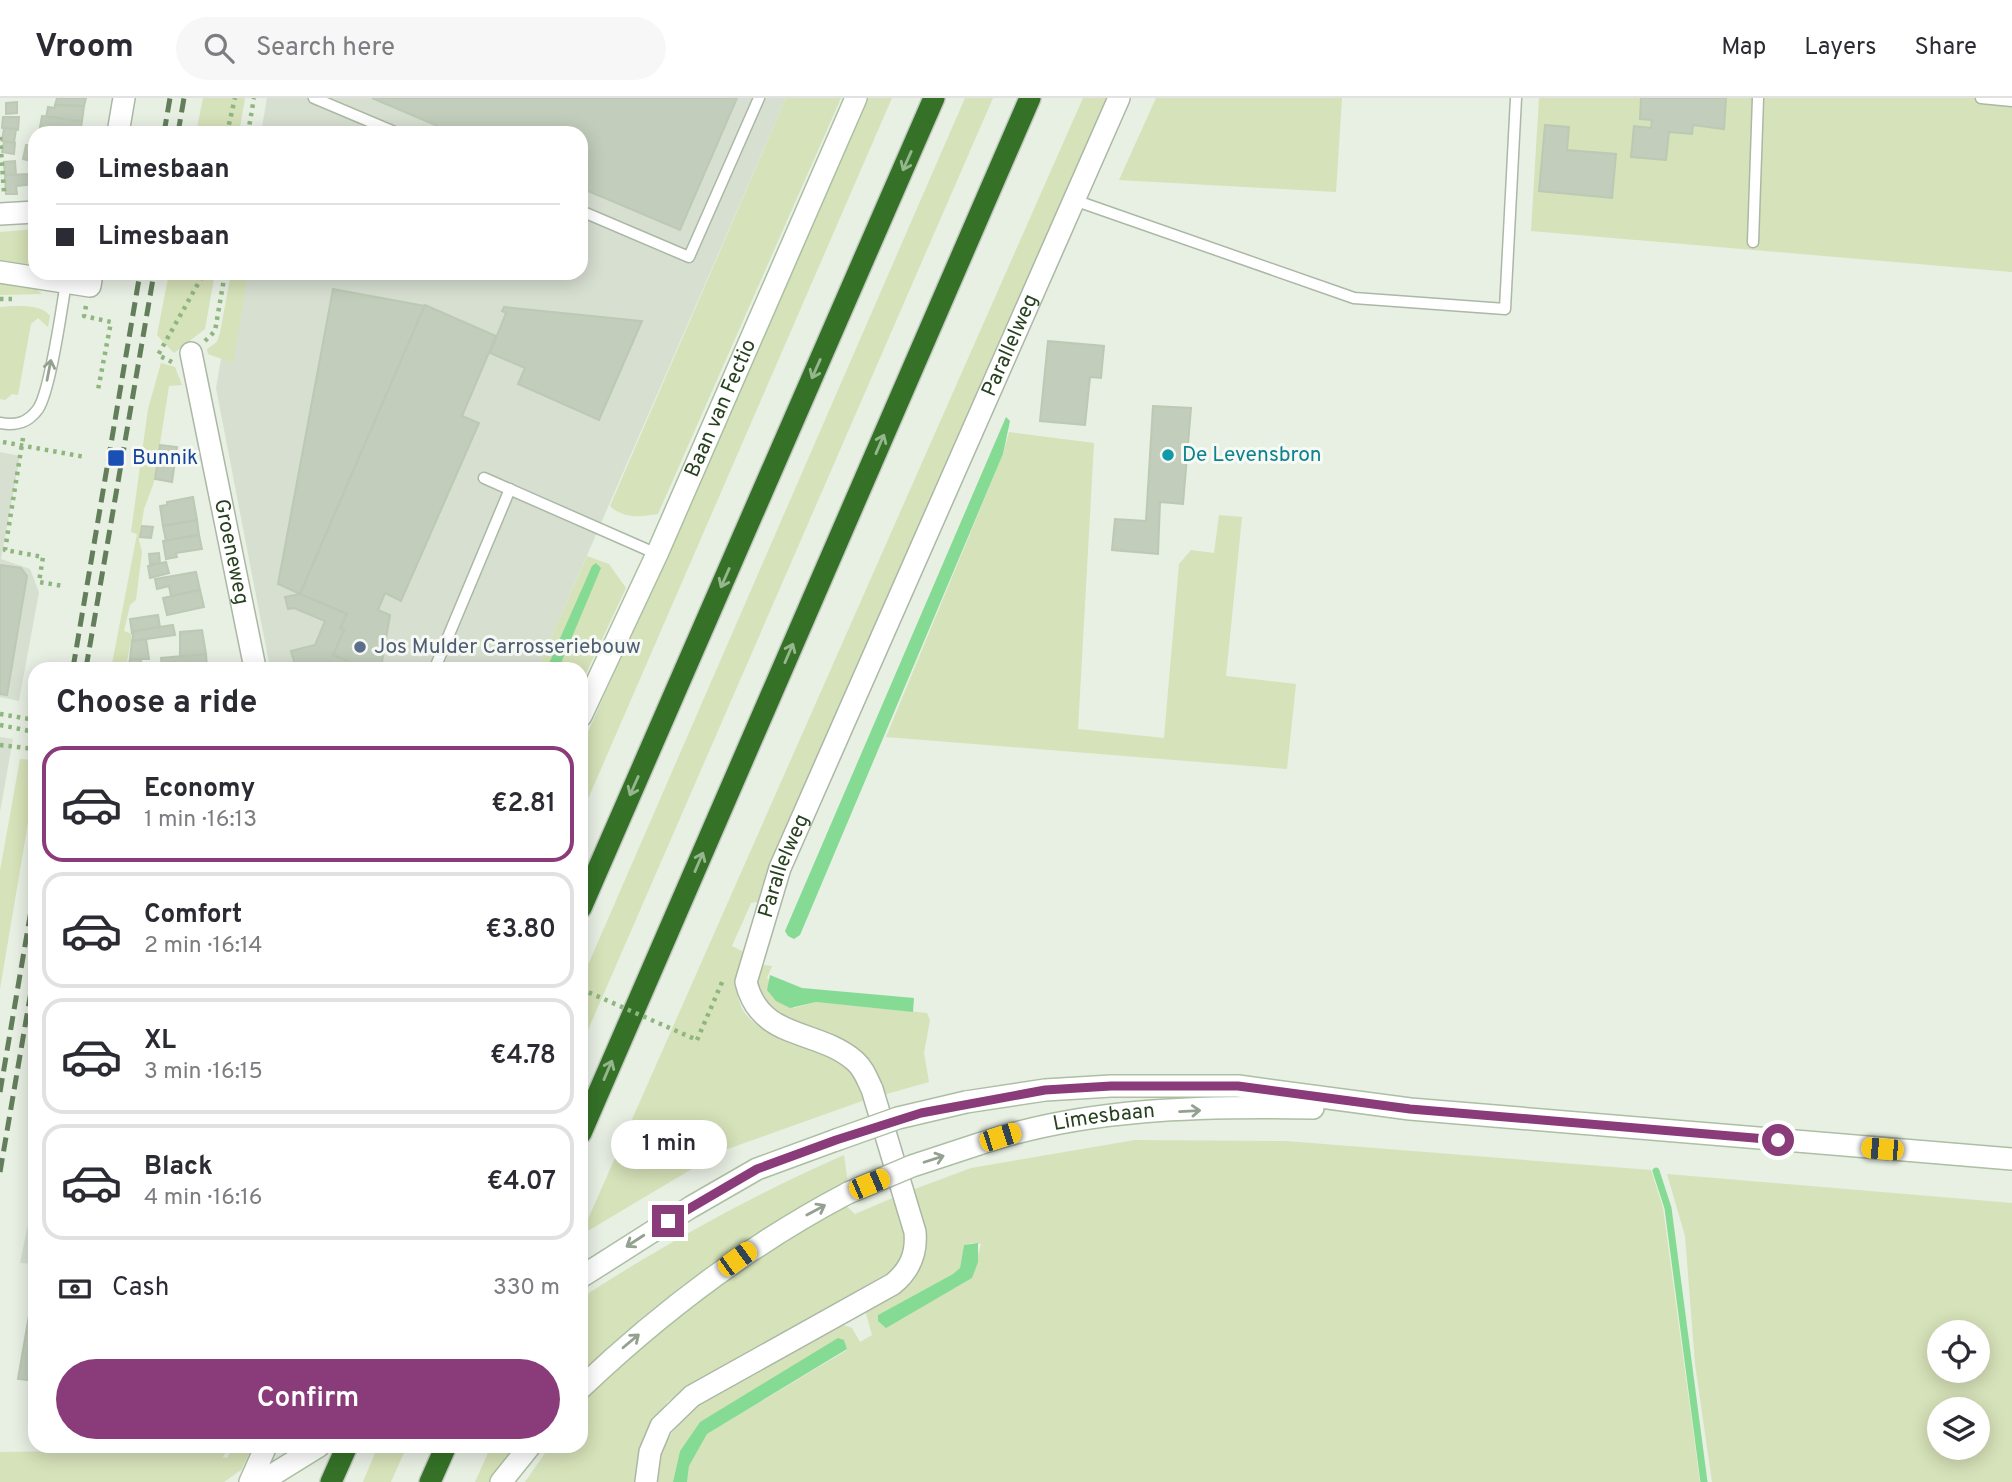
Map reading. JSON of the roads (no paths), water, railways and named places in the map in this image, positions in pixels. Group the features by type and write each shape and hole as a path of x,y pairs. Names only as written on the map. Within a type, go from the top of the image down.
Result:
{"highway":[{"path":"588,892 934,98"},
{"path":"588,1117 1030,98"},
{"path":"331,1482 344,1453"},
{"path":"430,1482 443,1453"}],"main road":[{"path":"119,126 124,98"},
{"name":"Baan van Fectio","path":"588,701 657,554 856,98"},
{"name":"Parallelweg","path":"646,1482 650,1452 661,1426 692,1396 893,1284 903,1276 916,1249 915,1232 904,1193 872,1089 862,1068 844,1053 776,1025 761,1015 750,1001 746,982 780,868 1119,98"},
{"path":"2,214 28,212"},
{"path":"0,272 28,276"},
{"path":"53,280 91,280"},
{"name":"Groeneweg","path":"191,353 254,662"},
{"name":"Limesbaan","path":"588,1273 757,1169 898,1118 966,1102 1045,1090 1111,1086 1238,1086 1410,1109 2012,1159"},
{"name":"Limesbaan","path":"588,1381 626,1345 757,1245 848,1193 912,1166 1023,1129 1097,1115 1284,1107 1410,1109"},
{"path":"250,1482 264,1453"},
{"path":"261,1482 307,1453"},
{"path":"500,1482 524,1453"}],"lane":[{"path":"314,98 380,126"},
{"path":"588,214 689,257 759,98"},
{"path":"1074,200 1354,298 1505,309 1516,98"},
{"path":"1753,242 1758,98"},
{"path":"1981,98 2012,100"},
{"path":"0,423 16,425 24,421 36,412 44,396 66,282"},
{"path":"484,478 657,554"},
{"path":"438,662 510,489"}],"waterway":[{"path":"1656,1171 1668,1208 1704,1482"}],"railway":[{"path":"165,126 170,98"},
{"path":"179,126 184,98"},
{"path":"74,662 139,280"},
{"path":"87,662 153,280"},
{"path":"0,1092 28,928"},
{"path":"0,1172 28,1009"}],"place":[{"name":"De Levensbron","path":"1168,455"},
{"name":"Bunnik","path":"116,458"},
{"name":"Jos Mulder Carrosseriebouw","path":"360,647"}]}
